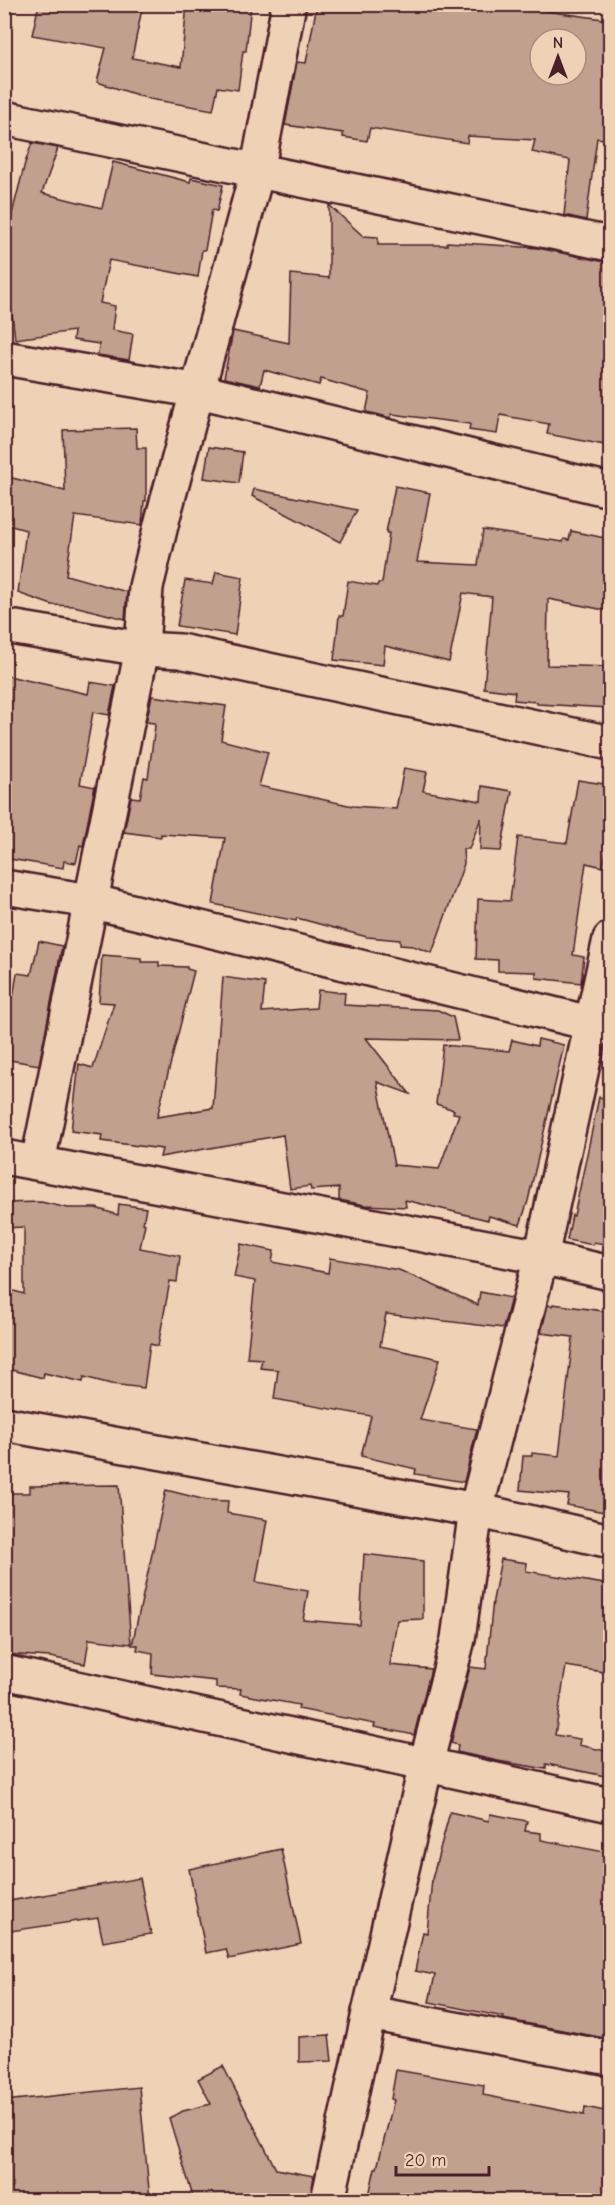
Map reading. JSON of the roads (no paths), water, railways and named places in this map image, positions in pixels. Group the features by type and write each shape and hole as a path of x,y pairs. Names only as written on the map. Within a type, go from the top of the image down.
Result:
{"street":[{"path":"38,1162 142,649 146,587 257,172 289,4"},
{"path":"4,118 610,244"},
{"path":"4,358 199,391 610,490"},
{"path":"4,626 142,649 180,651 610,743"},
{"path":"4,887 90,901 601,1027"},
{"path":"328,2200 426,1764 458,1639 477,1510 601,1027 610,939"},
{"path":"4,1157 541,1257 610,1273"},
{"path":"4,1424 477,1510 610,1541"},
{"path":"4,1672 610,1805"},
{"path":"369,2013 610,2058"}]}
